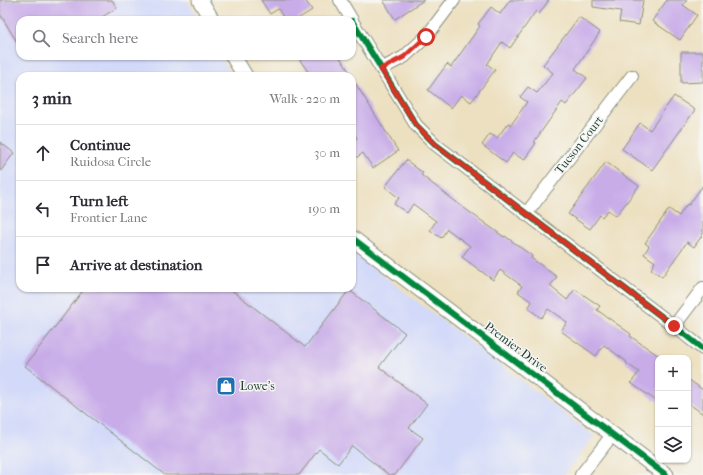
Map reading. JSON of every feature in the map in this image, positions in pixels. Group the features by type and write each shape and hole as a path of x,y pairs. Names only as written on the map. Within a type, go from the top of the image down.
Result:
{"street":[{"path":"200,0 210,16"},
{"path":"340,0 350,16"},
{"path":"381,69 404,57 421,42 454,0"},
{"path":"356,27 416,125 436,145 703,349"},
{"path":"235,60 242,72"},
{"name":"Tucson Court","path":"526,214 632,76"},
{"name":"Premier Drive","path":"356,241 666,475"},
{"path":"674,326 703,288"},
{"path":"581,475 613,434"}],"shaded area":[{"path":"0,0 187,0 197,16 16,16 16,60 222,60 230,72 16,72 16,292 356,292 356,255 594,436 564,475 0,475"}],"building":[{"path":"0,0 112,0 117,8 104,16 16,16 16,40 0,14"},
{"path":"261,0 305,0 312,10 302,16 282,16 278,9 270,14"},
{"path":"383,0 424,0 395,19"},
{"path":"510,0 549,0 539,14 536,11 510,48 502,42 487,64 495,70 471,102 461,95 451,108 428,90 447,64 451,67 480,26 478,24 491,7 500,14"},
{"path":"593,0 643,0 639,25 619,22 621,11 593,7"},
{"path":"667,0 687,0 683,5 697,15 680,40 652,21"},
{"path":"579,17 600,32 575,69 587,78 566,105 562,102 534,142 536,143 524,160 513,153 506,163 482,145 490,134 497,138 508,123 511,125 527,102 520,97 528,87 537,93 553,73 543,65"},
{"path":"681,52 703,52 703,82 681,83"},
{"path":"300,60 342,60 349,72 308,72"},
{"path":"356,84 398,151 373,168 363,153 356,158"},
{"path":"674,96 695,110 652,170 622,149 640,123 650,130"},
{"path":"0,142 14,153 0,172"},
{"path":"406,160 423,173 421,175 464,208 532,256 531,258 557,277 550,286 567,300 575,289 600,306 597,310 631,334 630,336 658,355 655,355 655,400 631,383 639,372 626,363 627,362 604,345 596,356 561,331 567,322 548,309 541,318 528,308 532,302 518,292 522,286 500,270 493,280 462,257 470,246 447,229 441,238 430,230 436,221 413,204 407,213 394,204 399,198 385,187"},
{"path":"606,162 639,186 616,216 608,210 602,217 600,215 590,229 568,214"},
{"path":"703,185 703,234 694,247 687,242 662,277 651,269 655,262 644,254 649,246 645,243 669,209 679,216"},
{"name":"Lowe's","path":"82,292 234,292 305,347 347,292 352,292 405,333 379,367 427,404 409,428 423,438 395,475 389,475 352,446 338,464 319,449 299,475 165,475 25,366"},
{"path":"691,381 703,390 703,414 691,405"}],"cycle path":[{"path":"356,28 416,125 436,145 703,349"},
{"path":"356,241 666,475"}],"place":[{"name":"Lowe's","path":"226,386"}],"route":[{"path":"426,37 404,57 381,69 416,125 436,145 674,326"}]}
